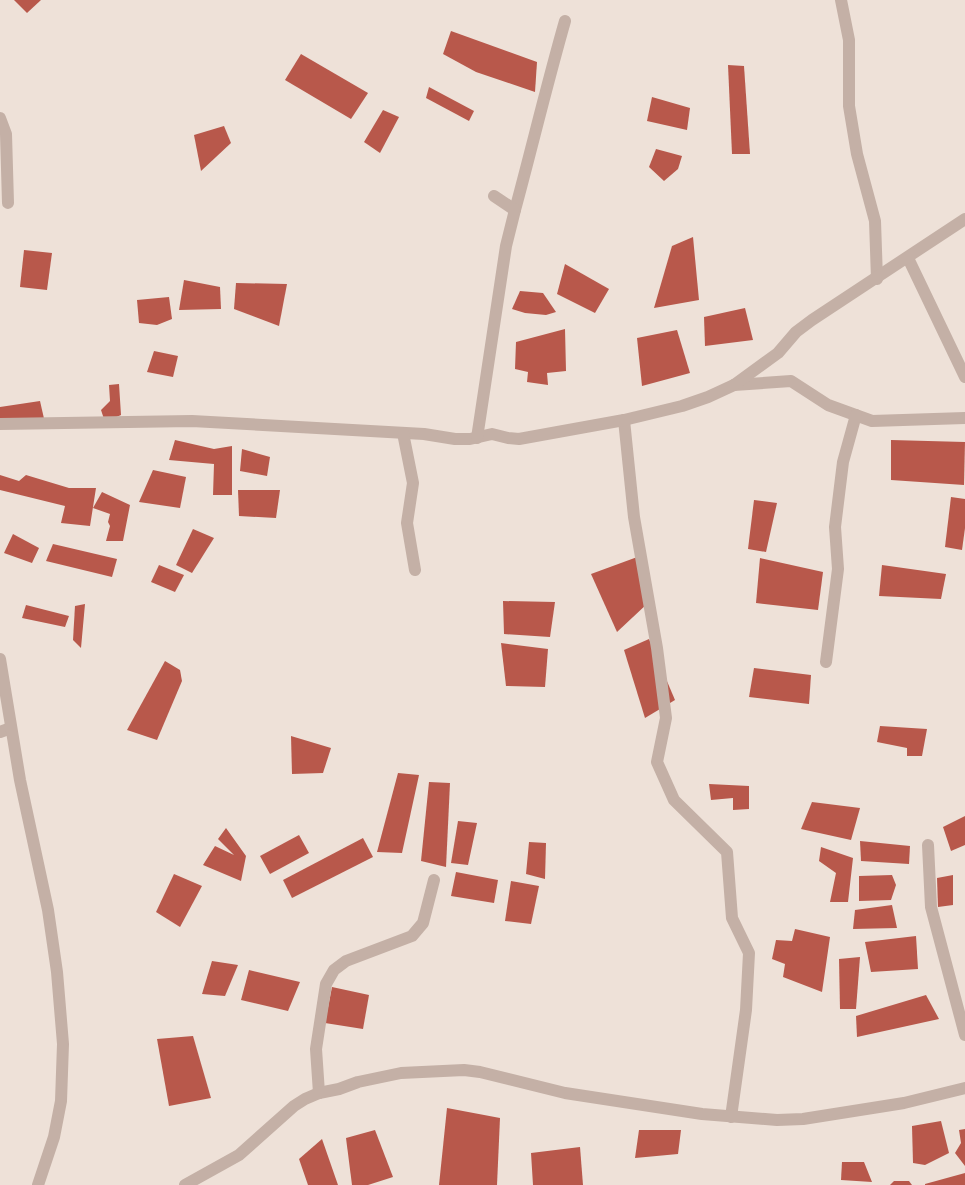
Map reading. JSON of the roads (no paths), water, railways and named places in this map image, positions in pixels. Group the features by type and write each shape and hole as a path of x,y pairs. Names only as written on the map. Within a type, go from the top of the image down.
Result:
{"street":[{"path":"841,0 849,40 849,106 857,154 875,221 877,279"},
{"path":"477,438 506,246 564,21"},
{"path":"0,118 6,134 8,203"},
{"path":"494,196 515,210"},
{"path":"0,424 192,422 424,434 455,439 477,438 492,434 519,439 624,420 682,406 734,385 778,353 796,332 812,320 965,220"},
{"path":"908,258 965,376"},
{"path":"734,385 791,381 828,405 872,421 965,418"},
{"path":"826,662 838,569 834,527 843,462 856,415"},
{"path":"624,420 634,517 657,648 666,718 657,762 674,800 727,852 732,918 749,953 746,1010 731,1117"},
{"path":"403,433 412,483 408,523 415,570"},
{"path":"0,659 5,730 20,780 48,910 57,972 63,1044 61,1101 54,1137 38,1185"},
{"path":"928,845 931,906 965,1035"},
{"path":"319,1093 316,1049 326,984 334,970 346,961 412,936 423,923 434,880"},
{"path":"186,1185 239,1155 294,1106 319,1093 381,1076 401,1073 464,1070 480,1072 565,1093 731,1117 777,1120 904,1103 965,1088"}]}
